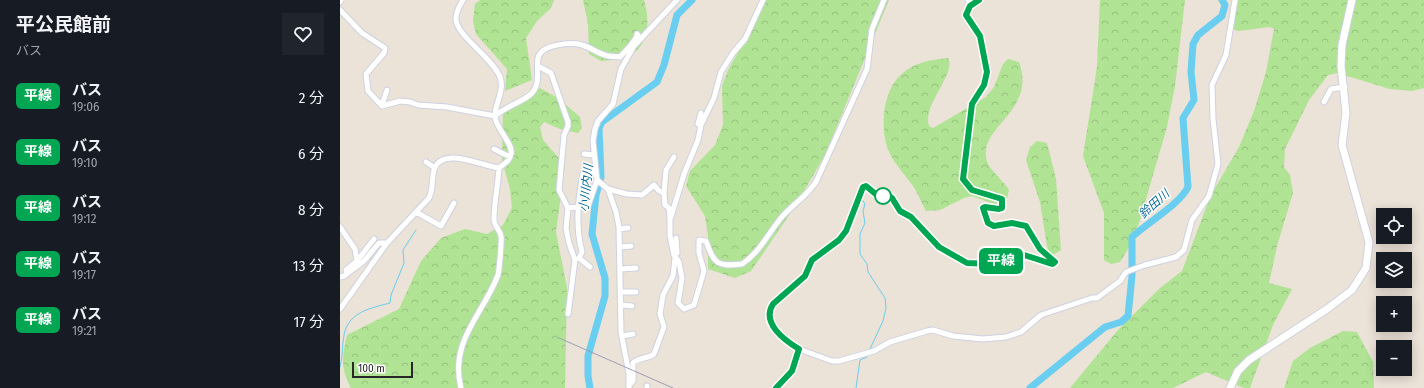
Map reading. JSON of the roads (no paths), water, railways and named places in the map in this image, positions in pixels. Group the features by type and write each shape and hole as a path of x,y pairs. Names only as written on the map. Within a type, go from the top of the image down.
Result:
{"street":[{"path":"461,388 461,346 479,308 487,300 498,273 501,234 494,222 495,198 499,168 510,157 511,149 501,132 495,116 500,97 500,78 494,65 460,29 456,19 458,8 463,0"},
{"path":"495,116 503,109 532,94 538,82 538,56 543,50 555,46 584,45 606,56 620,56 633,45 677,0"},
{"path":"670,220 701,125 714,98 720,72 733,53 745,40 763,0"},
{"path":"674,157 666,170 664,193 665,204 668,208 670,220 670,236 676,259 679,262 682,278 678,303 684,309 690,308 694,305 704,271 699,253 699,240 706,241 713,259 721,264 742,264 756,252 781,217 809,194 816,182 867,69 872,29 884,0"},
{"path":"968,0 970,6"},
{"path":"979,0 970,6 966,15 980,36 987,72 984,85 972,104 963,179 972,190 1002,199 1002,208 983,208 988,223 994,226 1012,223 1026,226 1040,249 1055,262 1052,264 1021,254 1012,255 992,264 967,263 939,247 911,217 900,211 892,198 886,194 878,196 866,186 863,187 846,231 839,240 812,260 808,273 773,304 770,309 768,315 776,332 799,349 832,361 839,361 874,351 890,342 927,331 934,330 953,336 984,339 1006,337 1021,332 1041,315 1092,298 1098,298 1120,281 1126,272 1144,265 1176,257 1181,254 1184,250 1192,220 1209,196 1218,164 1213,119 1212,85 1226,55 1235,0"},
{"path":"1230,388 1238,371 1244,365 1352,290 1366,268 1369,242 1342,145 1346,113 1345,87 1341,66 1342,45 1352,0"},
{"path":"340,10 362,33 385,48 384,53 366,74 368,91 382,106 400,101 418,105 447,107 495,116"},
{"path":"568,208 588,206 597,181 595,172 594,141 598,121 613,104 621,69 638,35 637,34"},
{"path":"538,66 551,73 568,122 564,135 559,190 568,208 566,228 569,243 577,259 590,268"},
{"path":"1324,102 1331,89 1345,87"},
{"path":"379,103 382,102 387,90"},
{"path":"699,131 698,126 701,113"},
{"path":"494,149 510,157"},
{"path":"584,154 594,155"},
{"path":"340,309 387,244 429,198 433,191 435,168 441,161 457,157 499,168"},
{"path":"426,162 435,168"},
{"path":"568,314 577,259 582,252 578,232 577,207 583,174 584,172 595,172"},
{"path":"597,181 607,188 627,194 642,195 654,185 659,191 664,193"},
{"path":"607,188 616,212 619,229 622,336 628,353 629,386"},
{"path":"416,212 441,226 454,203"},
{"path":"340,227 355,249 357,261"},
{"path":"619,229 628,228"},
{"path":"629,386 633,381 633,363 636,360 654,354 664,327 660,306 663,295 673,276 676,259 676,238"},
{"path":"347,274 346,270 357,261 374,239"},
{"path":"340,277 347,274 368,257 379,243 387,244"},
{"path":"620,247 631,246"},
{"path":"621,269 636,268"},
{"path":"621,292 636,292"},
{"path":"621,305 632,306"},
{"path":"622,336 634,334"},
{"path":"776,388 792,371 799,349"}],"waterway":[{"name":"小川内川","path":"590,388 588,376 588,356 605,296 605,278 592,234 596,195 601,177 599,128 602,122 657,82 664,65 677,15 692,0"},
{"name":"鈴田川","path":"1030,388 1105,327 1121,322 1128,316 1132,276 1132,237 1171,207 1188,187 1183,118 1194,100 1191,72 1193,44 1198,35 1222,16 1225,5 1222,0"},
{"path":"862,199 865,204 863,211 865,223 860,234 860,254 867,264 868,272 885,298 886,308 883,321 870,349"},
{"path":"340,367 346,327 350,321 361,312 390,303 391,295 404,263 403,250 416,230"},
{"path":"856,388 860,360 867,357"}],"railway":[{"path":"559,338 673,388"}]}
